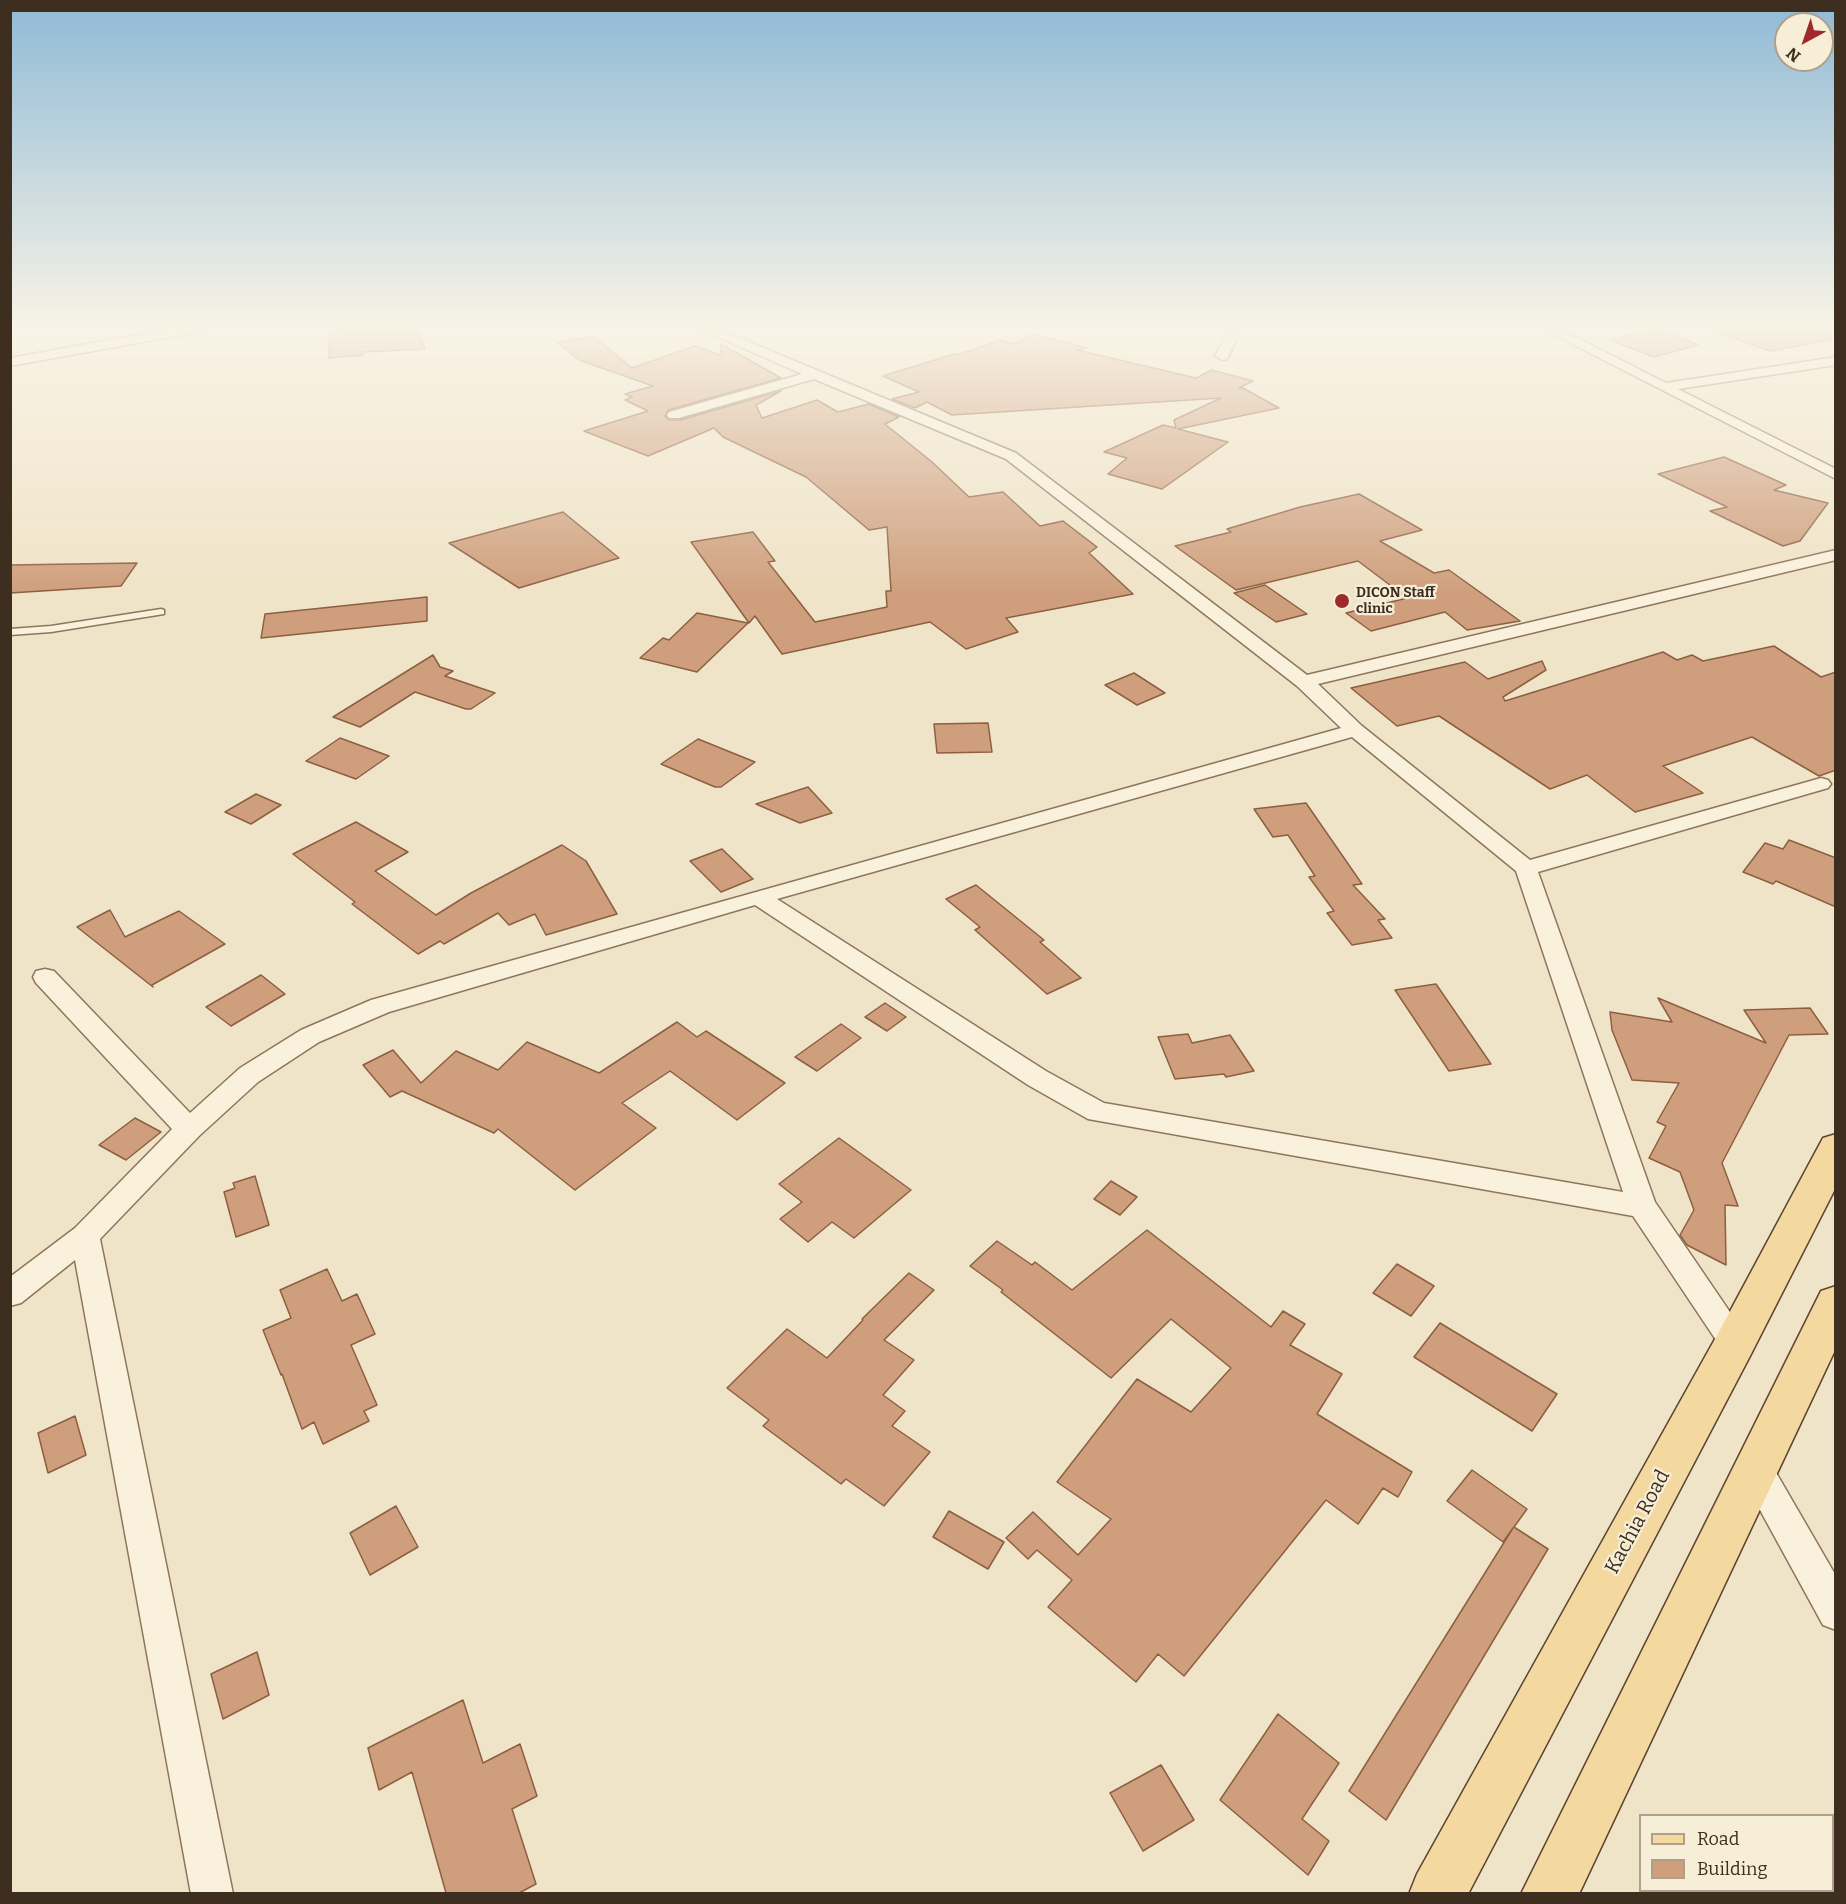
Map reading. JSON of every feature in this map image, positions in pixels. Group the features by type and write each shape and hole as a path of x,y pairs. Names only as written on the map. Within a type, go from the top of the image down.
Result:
{"main road":[{"name":"Kachia Road","path":"1437,1893 1735,1343 1836,1148"},
{"path":"1549,1893 1836,1303"}],"street":[{"path":"916,416 1011,456 1304,682 1355,730 1526,868 1642,1206 1735,1343"},
{"path":"1722,416 1836,475"},
{"path":"1304,682 1836,555"},
{"path":"10,1294 85,1236 189,1129 258,1069 310,1036 380,1006 758,897 1355,730"},
{"path":"1526,868 1821,784"},
{"path":"758,897 1037,1078 1098,1112 1642,1206"},
{"path":"45,976 189,1129"},
{"path":"85,1236 212,1893"},
{"path":"1755,1468 1836,1612"}],"lane":[{"path":"10,632 51,629 161,612"}],"building":[{"path":"632,416 665,416 669,420 680,420 694,416 761,416 762,418 769,416 896,416 899,417 885,424 932,462 969,497 1003,492 1040,526 1063,521 1097,547 1089,553 1133,594 1006,618 1018,632 966,649 930,622 782,654 755,616 749,623 691,542 753,532 775,561 768,562 815,622 887,607 886,591 891,591 887,527 869,530 806,477 723,437 714,428 648,456 584,431"},
{"path":"1183,416 1241,416 1178,429 1228,442 1162,489 1108,474 1127,458 1104,452 1163,425 1176,428 1174,420"},
{"path":"1724,457 1786,485 1774,490 1828,503 1800,541 1783,546 1710,511 1727,507 1658,474"},
{"path":"1359,494 1422,530 1380,541 1434,573 1449,570 1520,621 1467,630 1445,612 1371,631 1346,613 1407,598 1358,561 1236,590 1175,546 1231,532 1227,529 1300,507"},
{"path":"563,512 619,558 519,588 449,543"},
{"path":"137,563 121,586 10,593 10,565"},
{"path":"1265,585 1307,614 1276,622 1234,593"},
{"path":"427,597 427,621 261,638 265,614"},
{"path":"697,613 748,623 697,672 640,658 663,638 669,640"},
{"path":"1774,646 1821,677 1836,672 1836,770 1819,776 1752,737 1663,766 1703,793 1635,812 1587,775 1550,789 1439,716 1397,726 1351,688 1465,662 1488,679 1542,661 1546,670 1503,697 1505,701 1663,652 1677,660 1692,655 1703,661"},
{"path":"433,655 440,667 453,671 445,676 495,693 471,709 466,709 415,692 360,727 333,717"},
{"path":"1134,673 1165,693 1137,705 1105,685"},
{"path":"988,723 992,752 937,753 934,724"},
{"path":"340,738 389,756 356,779 306,761"},
{"path":"698,739 755,762 721,787 715,787 661,764"},
{"path":"808,787 832,813 800,823 756,804"},
{"path":"256,794 281,805 251,824 225,812"},
{"path":"1306,803 1362,884 1353,885 1385,919 1378,920 1392,938 1352,945 1327,913 1334,911 1309,877 1315,876 1288,835 1273,837 1254,809"},
{"path":"356,822 408,852 375,871 436,915 471,893 562,845 586,861 617,914 546,935 535,914 509,925 498,913 444,944 440,941 418,954 352,904 355,902 293,854"},
{"path":"1789,840 1836,858 1836,907 1776,881 1773,884 1743,872 1765,843 1783,849"},
{"path":"722,849 753,879 721,892 690,861"},
{"path":"976,885 1044,940 1040,942 1081,978 1047,994 975,930 980,927 946,899"},
{"path":"110,910 125,937 179,911 225,944 152,985 153,987 77,927"},
{"path":"261,975 285,994 231,1026 206,1007"},
{"path":"1436,984 1491,1064 1449,1071 1395,990"},
{"path":"1658,998 1766,1043 1744,1010 1810,1008 1828,1034 1789,1035 1722,1163 1738,1206 1725,1205 1726,1265 1687,1245 1680,1235 1694,1210 1680,1172 1649,1158 1666,1126 1657,1122 1679,1083 1632,1080 1612,1030 1610,1012 1672,1022"},
{"path":"885,1003 906,1017 887,1031 865,1017"},
{"path":"677,1022 697,1037 706,1031 785,1083 737,1120 670,1071 622,1103 656,1128 575,1190 498,1129 494,1133 402,1091 390,1097 363,1065 393,1050 421,1083 456,1051 498,1070 527,1042 599,1073"},
{"path":"841,1024 861,1038 817,1071 795,1057"},
{"path":"1188,1034 1192,1043 1230,1035 1254,1071 1226,1077 1224,1074 1175,1079 1158,1037"},
{"path":"135,1118 161,1132 126,1160 99,1145"},
{"path":"839,1138 911,1190 854,1238 832,1222 808,1242 780,1219 802,1202 779,1184"},
{"path":"255,1176 269,1225 236,1237 224,1192 235,1188 233,1183"},
{"path":"1111,1181 1137,1197 1120,1215 1094,1199"},
{"path":"1147,1230 1271,1327 1283,1311 1305,1324 1290,1345 1342,1374 1317,1414 1412,1472 1398,1497 1383,1488 1358,1524 1326,1500 1184,1676 1158,1654 1136,1682 1048,1607 1072,1580 1037,1550 1028,1559 1006,1538 1033,1512 1078,1555 1111,1519 1057,1482 1137,1379 1191,1412 1231,1368 1171,1319 1111,1378 970,1266 997,1241 1032,1265 1035,1262 1072,1290"},
{"path":"1397,1264 1434,1286 1411,1316 1373,1293"},
{"path":"327,1269 342,1301 357,1294 375,1334 351,1345 377,1405 364,1411 369,1421 323,1444 314,1422 302,1429 263,1330 291,1318 280,1290"},
{"path":"909,1273 934,1290 884,1340 914,1360 883,1395 905,1411 892,1426 930,1452 884,1506 846,1479 841,1484 763,1426 769,1420 727,1388 787,1329 827,1358 862,1319"},
{"path":"1440,1323 1557,1394 1532,1431 1414,1357"},
{"path":"75,1416 86,1455 48,1473 38,1433"},
{"path":"1472,1470 1527,1509 1514,1527 1548,1549 1386,1820 1349,1791 1513,1528 1503,1542 1447,1501"},
{"path":"396,1506 418,1547 370,1575 350,1533"},
{"path":"949,1511 1004,1542 988,1569 933,1537"},
{"path":"257,1652 269,1695 223,1719 211,1674"},
{"path":"463,1700 483,1763 520,1744 537,1796 512,1809 536,1884 519,1893 446,1893 412,1772 379,1790 368,1748"},
{"path":"1278,1714 1339,1763 1302,1819 1329,1841 1308,1875 1220,1800"},
{"path":"1161,1765 1194,1820 1143,1851 1110,1793"}],"place":[{"name":"DICON Staff clinic","path":"1342,601"}]}
